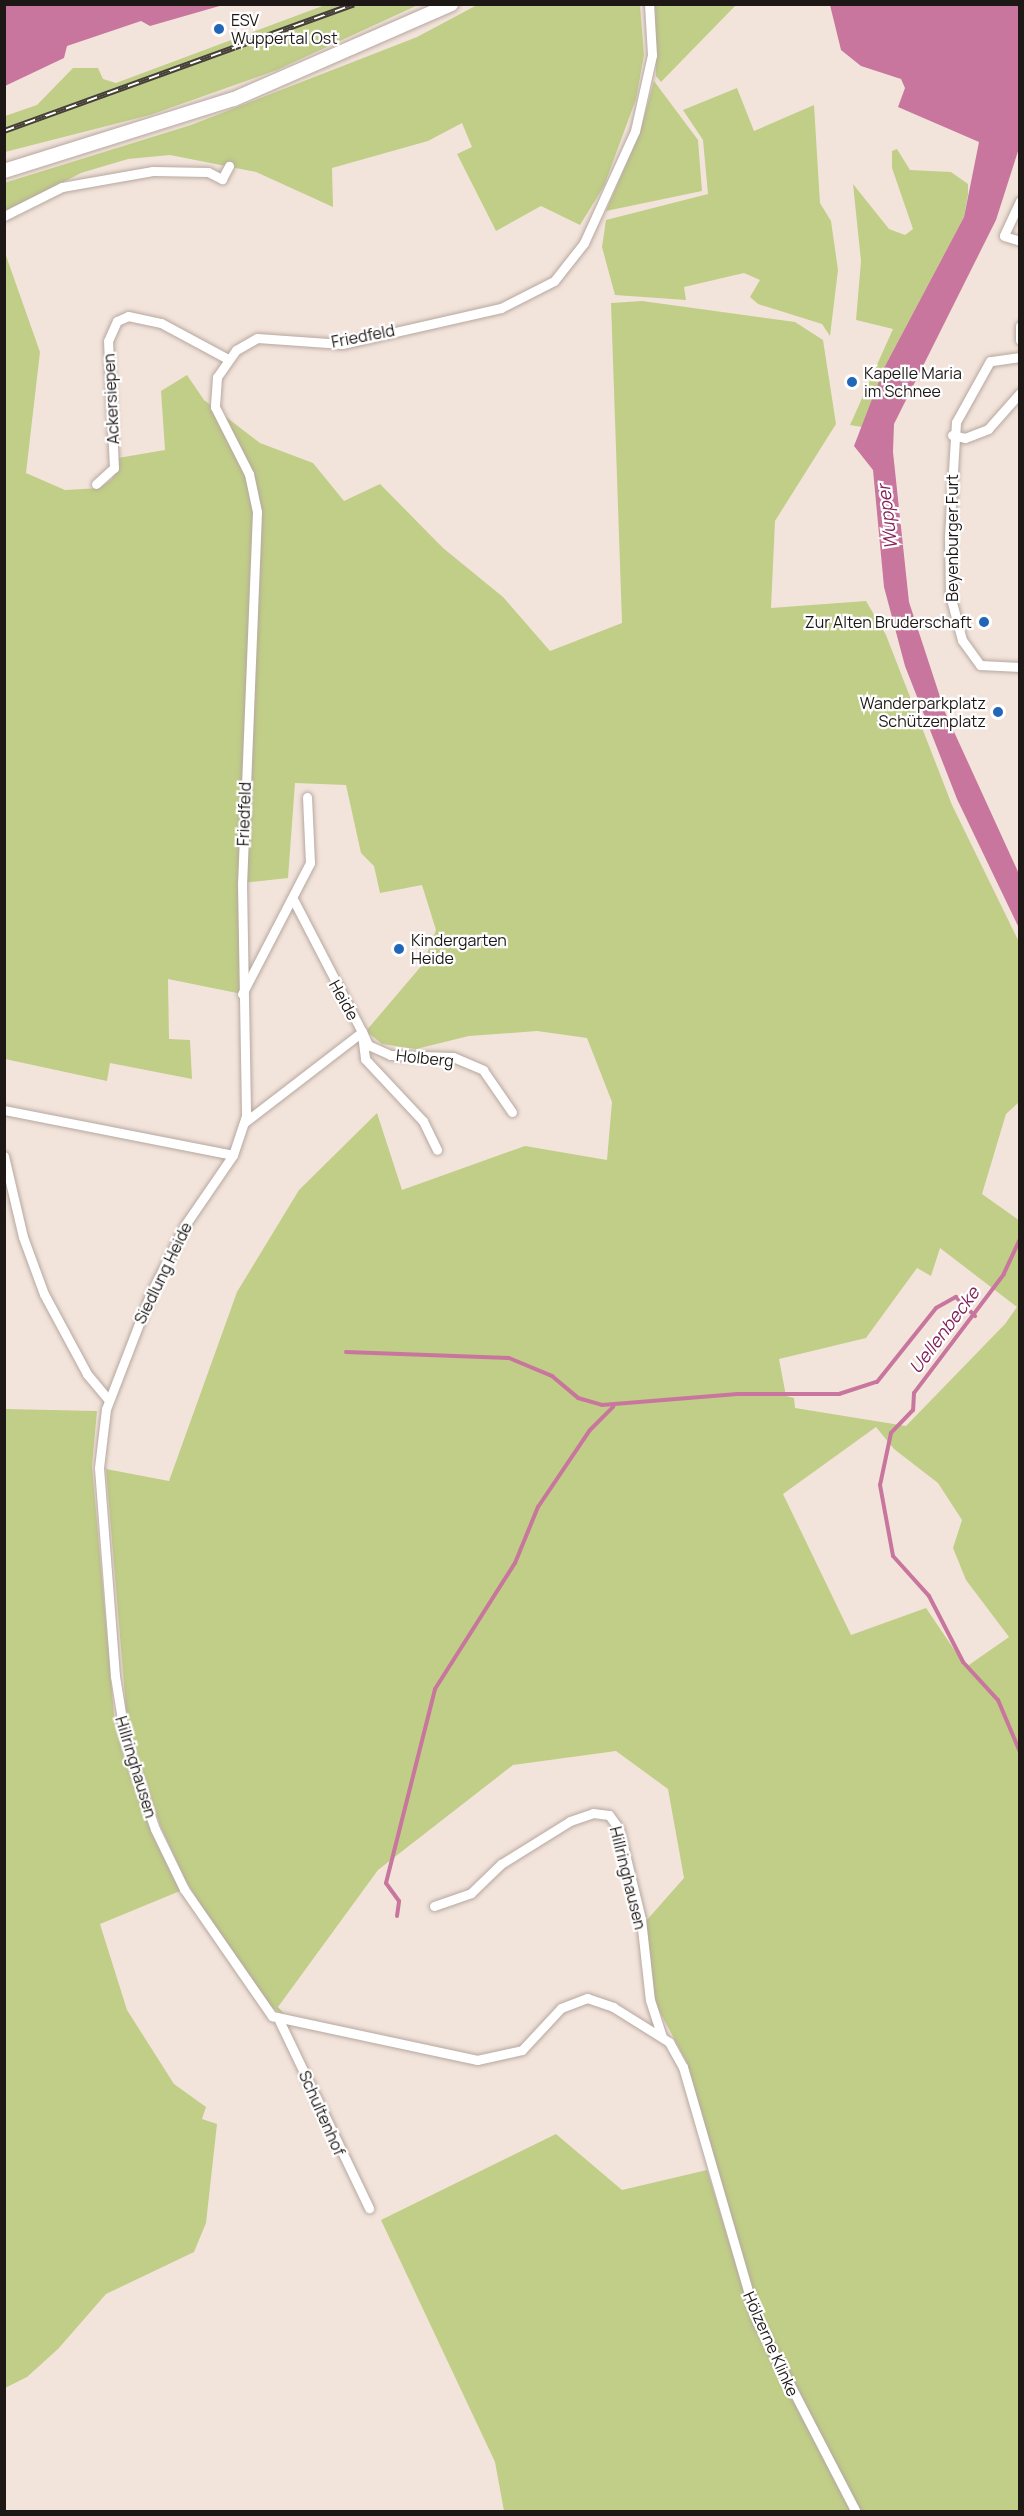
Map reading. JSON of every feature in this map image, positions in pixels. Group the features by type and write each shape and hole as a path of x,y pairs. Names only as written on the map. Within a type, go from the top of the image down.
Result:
{"main road":[{"path":"4,171 234,99 452,4"}],"street":[{"name":"Friedfeld","path":"242,994 242,883 257,512 249,474 215,407 217,377 228,359 257,338 342,344 501,308 554,281 587,238 634,131 652,56 649,4"},
{"path":"4,216 62,187 153,171 208,172 222,179 229,166"},
{"path":"1020,201 1004,236 1020,241"},
{"name":"Ackersiepen","path":"96,484 114,468 108,341 117,321 136,317 161,323 228,359"},
{"path":"1020,326 1020,340"},
{"name":"Beyenburger Furt","path":"1020,357 990,361 952,435 953,614 973,659 987,667 1020,667"},
{"path":"952,435 965,438 988,429 1020,393"},
{"path":"242,994 294,901 310,863 307,797"},
{"name":"Heide","path":"245,1122 362,1032 294,901"},
{"name":"Siedlung Heide","path":"99,1468 108,1399 170,1253 233,1155 245,1122 242,994"},
{"name":"Holberg","path":"362,1032 368,1045 390,1055 453,1057 483,1070 512,1112"},
{"name":"Holberg","path":"362,1032 365,1059 423,1120 437,1150"},
{"path":"4,1110 233,1155"},
{"path":"4,1156 23,1237 44,1293 87,1374 108,1399"},
{"name":"Hillringhausen","path":"99,1468 115,1676 126,1745 155,1829 184,1889 258,2003 278,2018 477,2060 517,2052 561,2008 587,1998 662,2036"},
{"name":"Hillringhausen","path":"434,1906 471,1893 508,1858 570,1821 593,1813 609,1815 619,1829 641,1919 650,2000 662,2036 681,2061 710,2166"},
{"name":"Schultenhof","path":"278,2018 369,2208"},
{"name":"Hölzerne Klinke","path":"710,2166 757,2320 856,2511"}],"green space":[{"path":"655,4 736,5 661,82 656,76"},
{"path":"325,5 418,5 277,70 150,115 5,152 5,116 37,105 73,68 98,68 103,79 116,83"},
{"path":"477,5 640,5 644,55 636,99 604,186 580,225 541,206 496,231 457,154 472,147 462,123 428,141 332,168 333,207 256,172 170,155 128,159 81,173 5,212 4,183 191,125 417,37"},
{"path":"654,81 698,140 702,191 606,211 640,132"},
{"path":"737,88 754,131 814,105 820,203 831,221 838,270 830,336 822,324 758,304 750,297 760,280 744,273 684,287 686,300 615,295 602,247 606,220 708,194 703,140 683,110"},
{"path":"897,149 910,170 951,172 968,184 968,195 964,217 884,368 862,427 850,425 893,329 856,320 861,261 853,184 889,229 905,235 913,229 892,168 892,151"},
{"path":"4,250 40,352 26,473 65,490 100,488 112,479 118,458 165,450 161,391 187,375 204,400 260,443 313,463 344,501 380,484 443,548 503,597 550,651 622,623 611,303 642,301 795,322 823,340 836,424 775,521 771,608 866,601 886,635 952,805 1019,942 1019,1102 1006,1114 982,1194 1020,1221 1019,2511 860,2511 780,2360 760,2317 686,2061 653,1999 646,1921 684,1878 668,1789 616,1751 513,1765 378,1870 278,2007 286,2016 261,2001 186,1881 160,1825 127,1720 106,1469 169,1481 237,1292 299,1190 377,1113 402,1190 525,1146 607,1160 612,1102 587,1038 537,1031 469,1036 416,1049 382,1044 366,1031 423,964 436,930 422,885 380,893 374,866 361,853 346,785 295,783 288,878 242,883 242,994 168,979 169,1039 190,1040 192,1079 110,1063 107,1081 5,1059","holes":["940,1248 1017,1307 1005,1324 906,1426 795,1408 794,1398 786,1396 779,1359 866,1338 917,1268 931,1276","876,1427 894,1449 938,1483 962,1520 953,1548 966,1580 1009,1637 966,1667 926,1608 851,1635 783,1494"]},
{"path":"5,1409 97,1411 92,1466 115,1726 152,1834 180,1891 100,1924 127,2010 174,2084 206,2107 202,2119 217,2124 206,2223 194,2252 106,2294 58,2349 27,2377 5,2388"},
{"path":"556,2134 622,2190 707,2170 754,2322 852,2511 504,2511 495,2462 381,2220"}],"water":[{"path":"5,4 223,5 150,26 141,21 67,46 64,58 5,86"},
{"name":"Wupper","path":"830,5 1019,5 1019,148 996,220 894,424 893,452 909,602 945,712 1019,874 1019,928 957,799 905,666 884,587 873,470 854,446 884,368 964,217 979,142 898,107 905,88 901,79 861,66 841,50"}],"waterway":[{"name":"Uellenbecke","path":"1020,1239 1004,1274 914,1393 913,1410 891,1433 880,1485 893,1556 929,1596 963,1662 998,1700 1020,1752"},
{"path":"346,1352 509,1358 552,1376 578,1398 602,1405 738,1394 839,1394 877,1382 936,1308 956,1297 975,1316"},
{"path":"397,1916 399,1901 386,1883 435,1689 515,1563 538,1507 590,1430 613,1407"}],"railway":[{"path":"4,131 354,4"}],"place":[{"name":"ESV Wuppertal Ost","path":"219,29"},
{"name":"Kapelle Maria im Schnee","path":"852,382"},
{"name":"Zur Alten Bruderschaft","path":"984,622"},
{"name":"Wanderparkplatz Schützenplatz","path":"998,712"},
{"name":"Kindergarten Heide","path":"399,949"}]}
